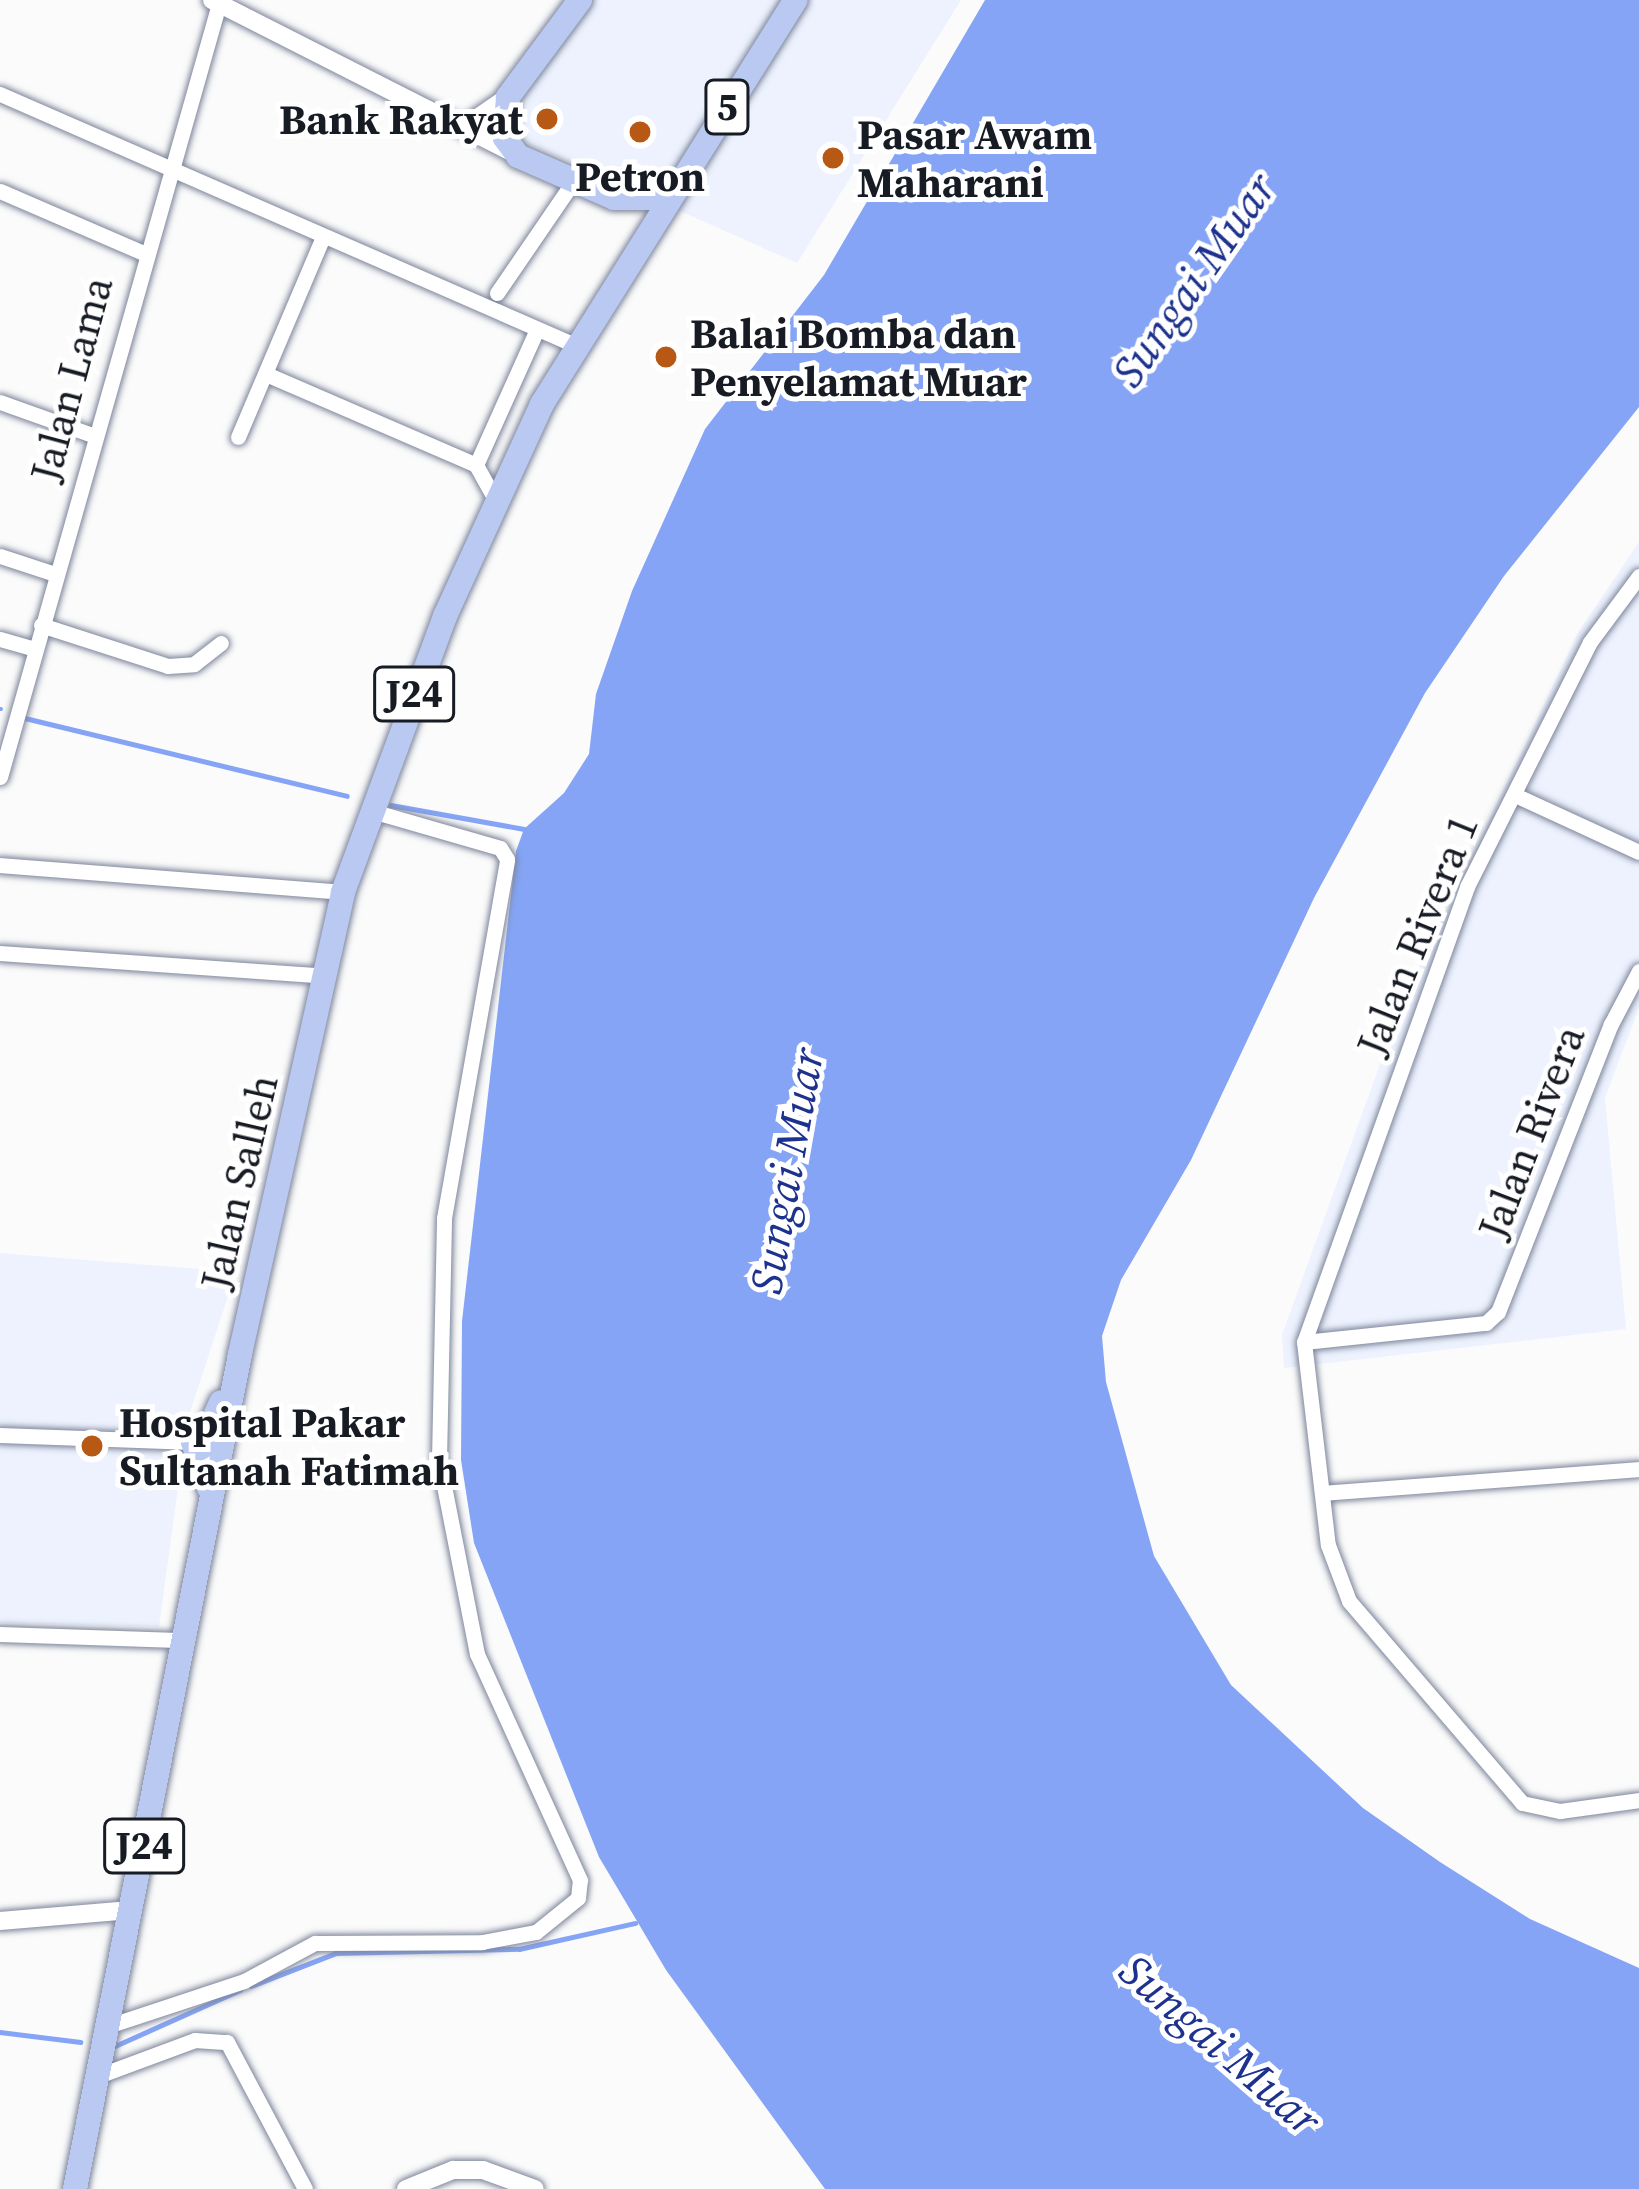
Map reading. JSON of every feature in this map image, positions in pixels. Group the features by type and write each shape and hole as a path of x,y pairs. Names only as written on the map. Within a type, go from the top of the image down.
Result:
{"main road":[{"path":"580,0 508,97 503,130 518,156 614,198 631,215 638,246"},
{"name":"5","path":"638,246 795,0"},
{"name":"5","path":"614,198 649,198 682,179"},
{"name":"Jalan Salleh","path":"75,2189 238,1369 343,892 496,501 577,346 638,246"},
{"path":"212,1503 193,1442 206,1436 238,1369"}],"street":[{"path":"217,1 518,156"},
{"name":"Jalan Lama","path":"0,777 217,1"},
{"path":"0,94 577,346"},
{"path":"464,128 508,97"},
{"path":"497,292 573,182"},
{"path":"0,191 143,253"},
{"path":"238,437 323,236"},
{"path":"476,465 537,329"},
{"path":"266,374 476,465 496,501"},
{"path":"0,401 92,435"},
{"path":"0,556 55,574"},
{"name":"Jalan Rivera 1","path":"1304,1342 1468,887 1590,642 1639,576"},
{"path":"41,625 168,666 194,664 221,643"},
{"path":"0,639 34,650"},
{"path":"1515,795 1639,852"},
{"path":"108,2026 244,1981 315,1943 482,1942 536,1932 578,1898 580,1880 477,1654 439,1460 444,1218 507,859 490,844 372,811"},
{"path":"0,866 343,892"},
{"path":"0,953 325,976"},
{"name":"Jalan Rivera","path":"1304,1342 1492,1319 1639,971"},
{"path":"1304,1342 1328,1545 1349,1601 1503,1788 1546,1811 1639,1800"},
{"path":"0,1435 193,1442"},
{"path":"1322,1493 1639,1469"},
{"path":"0,1634 185,1640"},
{"path":"0,1921 131,1910"},
{"path":"98,2076 195,2040 226,2042 305,2189"},
{"path":"406,2189 453,2170 490,2170 536,2189"}],"shaded area":[{"path":"591,0 961,0 797,263 520,140 512,114"},
{"path":"1639,542 1639,1008 1605,1098 1626,1329 1284,1368 1282,1335 1404,998 1579,631"},
{"name":"Hospital Pakar Sultanah Fatimah","path":"0,1253 236,1272 187,1421 159,1627 0,1623"}],"water":[{"name":"Sungai Muar","path":"985,0 1639,0 1639,407 1504,576 1425,693 1314,898 1191,1160 1121,1280 1102,1336 1106,1382 1154,1556 1231,1685 1363,1808 1440,1862 1530,1919 1639,1968 1639,2189 825,2189 666,1970 599,1857 474,1543 461,1460 462,1321 516,851 524,829 564,793 589,754 596,694 632,591 705,429 824,275"}],"waterway":[{"path":"25,718 347,796"},
{"path":"391,805 524,829"},
{"path":"251,1986 336,1953 519,1949 635,1923"},
{"path":"115,2046 240,1990"},
{"path":"0,2032 80,2042"}],"place":[{"name":"Bank Rakyat","path":"547,119"},
{"name":"Petron","path":"640,132"},
{"name":"Pasar Awam Maharani","path":"833,158"},
{"name":"Balai Bomba dan Penyelamat Muar","path":"666,357"},
{"name":"Hospital Pakar Sultanah Fatimah","path":"92,1446"}]}
